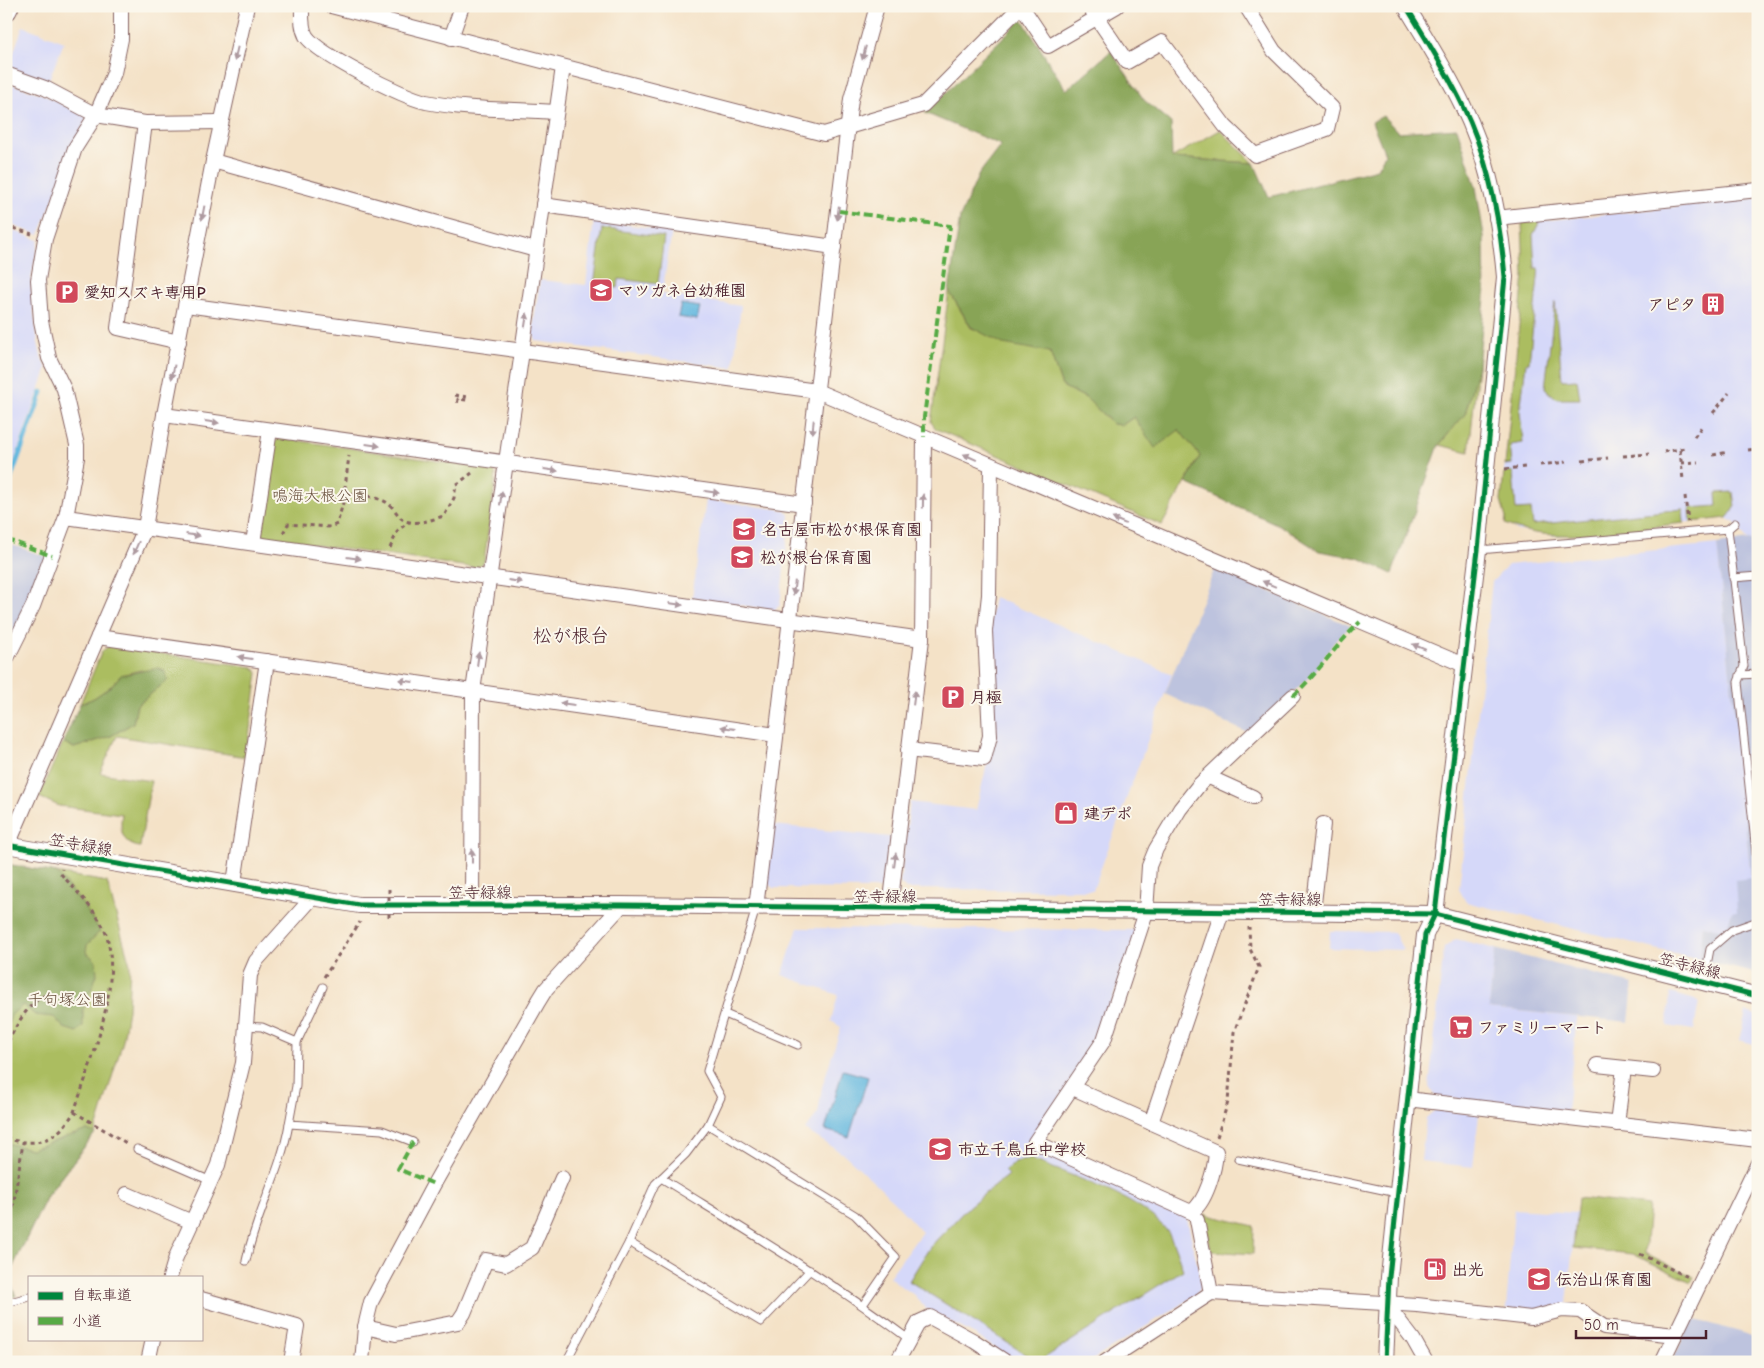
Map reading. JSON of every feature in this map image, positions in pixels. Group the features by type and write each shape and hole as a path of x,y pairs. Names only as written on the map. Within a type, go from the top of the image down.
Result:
{"main road":[{"path":"6,10 8,6"}],"street":[{"path":"8,653 33,606 66,517 77,445 64,389 49,358 41,321 38,280 45,239 75,148 96,115 114,73 121,39 121,6"},
{"path":"7,845 145,528 164,415 213,160 247,6"},
{"path":"302,6 302,22 306,36 334,58 363,75 403,93 423,101 451,106 555,112"},
{"path":"331,6 370,11 451,38 824,134 922,105 1022,7 1048,46 1117,6"},
{"path":"451,38 462,6"},
{"path":"756,908 851,99 877,6"},
{"path":"1088,6 1127,62 1162,42 1224,126 1255,155 1327,129 1332,108 1274,51 1246,6"},
{"path":"1385,1362 1387,1304 1397,1193 1425,934 1435,914 1478,550 1505,277 1502,233 1496,218 1490,185 1463,106 1406,6"},
{"path":"472,905 473,691 555,112 563,68"},
{"path":"6,74 45,88 96,115 145,124 221,122"},
{"path":"145,124 118,328 179,342"},
{"path":"213,160 536,250"},
{"path":"1496,218 1758,190"},
{"path":"543,205 834,247"},
{"path":"186,305 817,391 1464,665"},
{"path":"164,415 476,460 804,504"},
{"path":"253,543 270,430"},
{"path":"890,908 922,639 924,437"},
{"path":"908,750 984,759 990,736 985,631 989,595 991,466"},
{"path":"66,517 922,639"},
{"path":"98,637 776,735"},
{"path":"234,883 267,661"},
{"path":"1073,1088 1216,1152 1209,1184 1196,1210 1191,1212 1035,1142 1104,1040 1146,912 1149,866 1156,849 1180,809 1209,776 1293,696"},
{"path":"1209,776 1253,797"},
{"path":"1313,912 1323,824"},
{"name":"笠寺緑線","path":"7,845 64,853 359,905 622,905 756,908 1435,914 1758,996"},
{"path":"170,1276 176,1257 218,1165 243,1063 250,975 256,961 313,897"},
{"path":"362,1362 365,1327 371,1302 439,1176 546,989 622,905"},
{"path":"1151,1123 1222,912"},
{"path":"1597,1065 1653,1071"},
{"path":"1617,1124 1624,1068"},
{"path":"1407,1099 1758,1140"},
{"path":"1662,1362 1758,1163"},
{"path":"365,1327 396,1334 458,1322 464,1313 486,1260 506,1264 532,1248 562,1178"},
{"path":"127,1194 192,1222"},
{"path":"1197,1220 1211,1293"},
{"path":"1105,1362 1211,1293 1417,1305 1532,1318 1562,1310 1580,1312 1604,1327 1675,1335"},
{"path":"202,1299 298,1326 291,1362"},
{"path":"1387,1304 1413,1339 1426,1362"},
{"path":"897,1362 919,1322 930,1317 974,1341 1006,1362"},
{"path":"148,1362 153,1340"}],"lane":[{"path":"1478,550 1728,529 1735,523"},
{"path":"1728,529 1744,666 1738,682 1758,871"},
{"path":"1733,578 1758,576"},
{"path":"1740,675 1758,674"},
{"path":"566,1362 629,1242 649,1194 661,1178 686,1154 708,1125 721,1097 707,1071 756,908"},
{"path":"1704,981 1710,949 1732,930 1758,921"},
{"path":"246,1261 252,1237 285,1147 296,1086 296,1042 323,987"},
{"path":"725,1014 798,1044"},
{"path":"245,1026 262,1027 296,1042"},
{"path":"289,1124 382,1130 413,1142"},
{"path":"708,1125 856,1215 896,1257 864,1305"},
{"path":"137,1149 211,1181"},
{"path":"1238,1159 1397,1193"},
{"path":"661,1178 864,1305 910,1340"},
{"path":"629,1242 761,1322 810,1270"},
{"path":"6,1303 28,1297"}],"path":[{"path":"6,226 45,239"},
{"path":"1713,412 1729,393"},
{"path":"455,395 468,397 467,400 458,399 457,406"},
{"path":"1694,437 1702,426"},
{"path":"276,547 288,524 330,527 337,524 353,442"},
{"path":"1664,452 1685,448"},
{"path":"1748,450 1758,449"},
{"path":"1680,450 1683,480"},
{"path":"1713,455 1728,452"},
{"path":"1623,456 1649,454"},
{"path":"1582,461 1608,458"},
{"path":"344,494 381,500 389,504 402,520 424,522 444,516 454,498 456,485 472,475 476,460"},
{"path":"1540,465 1566,462"},
{"path":"1682,463 1698,462"},
{"path":"1505,469 1525,467"},
{"path":"1684,496 1688,522"},
{"path":"383,562 398,530 409,522"},
{"path":"6,1138 23,1143 38,1142 52,1137 67,1124 74,1112 106,1007 110,975 105,931 87,904 61,874 64,853"},
{"path":"389,889 389,917"},
{"path":"325,974 358,922"},
{"path":"1216,1152 1216,1138 1228,1102 1234,1032 1259,967 1250,949 1249,930"},
{"path":"6,1049 14,1029 38,999 49,995 64,999"},
{"path":"74,1112 137,1149"},
{"path":"6,1222 13,1207 23,1143"},
{"path":"1640,1254 1700,1283"}],"shaded area":[{"path":"23,26 64,42 48,82 8,68"},
{"path":"6,82 42,94 87,117 39,235 6,223"},
{"path":"1758,198 1758,539 1747,540 1735,523 1726,518 1557,536 1519,531 1505,524 1506,518 1501,501 1524,275 1522,223"},
{"name":"マツガネ台幼稚園","path":"594,220 672,231 662,294 741,306 733,368 537,341 532,334 540,280 586,285"},
{"path":"6,228 39,240 31,279 32,298 38,343 42,360 47,368 6,483"},
{"name":"松が根台保育園","path":"706,500 785,510 790,516 780,605 774,610 692,598"},
{"path":"1758,539 1758,974 1700,960 1703,925 1726,931 1732,912 1737,912 1735,880 1751,878 1717,544"},
{"path":"6,543 48,557 11,645 6,643"},
{"path":"1717,544 1751,879 1737,912 1732,913 1726,932 1703,925 1700,960 1466,902 1459,889 1492,582 1508,565"},
{"path":"1215,568 1351,626 1335,641 1313,674 1248,733 1165,694"},
{"path":"994,597 1172,674 1093,890 906,889 900,883 910,802 976,810 994,735 988,632"},
{"path":"773,825 890,837 885,884 879,889 773,888 766,882"},
{"name":"市立千鳥丘中学校","path":"798,928 1137,930 1098,1040 1030,1143 1186,1214 1202,1286 1196,1295 1089,1362 1015,1362 977,1336 926,1309 914,1295 889,1277 922,1232 882,1189 845,1155 805,1130 818,1113 822,1087 841,1027 831,1021 838,995 782,975"},
{"path":"1330,931 1394,932 1403,950 1329,948"},
{"path":"1456,939 1495,949 1489,1008 1577,1017 1567,1112 1436,1097 1429,1087 1444,948"},
{"path":"1495,949 1633,984 1629,1022 1489,1008"},
{"path":"1670,993 1699,1001 1694,1030 1667,1026"},
{"path":"1746,1012 1758,1015 1758,1045 1739,1040"},
{"path":"1435,1110 1479,1114 1473,1167 1421,1161 1426,1118"},
{"name":"伝治山保育園","path":"1514,1209 1576,1213 1567,1304 1531,1312 1506,1309"},
{"path":"1692,1319 1758,1339 1758,1362 1672,1362"}],"green space":[{"path":"1022,19 1066,90 1111,51 1144,100 1171,123 1172,158 1254,163 1269,197 1377,169 1385,154 1372,122 1383,116 1398,132 1457,128 1476,187 1484,236 1485,298 1478,366 1465,414 1439,445 1392,574 1359,558 1319,551 1279,525 1186,483 1200,456 1179,430 1155,448 1134,417 1122,425 1113,424 1086,398 1062,386 1050,352 1003,344 971,327 949,291 960,217 979,174 1001,145 925,113"},
{"path":"1220,130 1254,163 1171,158"},
{"path":"1540,221 1533,235 1535,268 1539,268 1529,363 1526,363 1520,412 1523,443 1510,445 1512,464 1505,465 1524,275 1522,223"},
{"path":"602,228 664,237 658,284 619,279 618,288 594,285"},
{"path":"949,291 971,328 1050,352 1062,386 1086,398 1113,424 1122,425 1134,417 1179,429 1200,456 1162,525 936,429 931,422"},
{"path":"1555,302 1562,380 1577,379 1580,399 1557,399 1545,388"},
{"path":"1478,366 1469,452 1439,445 1465,414"},
{"name":"鳴海大根公園","path":"280,438 492,469 496,475 484,562 477,568 266,538 260,531 272,444"},
{"path":"1513,472 1516,510 1531,509 1533,525 1683,509 1684,523 1593,534 1545,534 1524,531 1505,524 1506,518 1501,501 1504,473"},
{"path":"1733,492 1735,508 1727,518 1691,522 1690,508 1717,506 1716,493"},
{"path":"109,646 253,667 258,673 246,757 117,736 100,773 151,781 140,847 129,843 123,835 121,825 122,814 59,806 39,797 63,742 74,748 111,736 133,723 137,705 168,680 141,670 121,675 110,687 94,698 80,704 102,651"},
{"path":"158,668 165,671 168,680 137,705 133,723 111,736 74,748 63,742 80,704 94,698 110,687 121,675"},
{"name":"千句塚公園","path":"6,864 107,882 130,965 128,1010 123,1041 95,1133 47,1196 8,1277 16,1296 6,1298"},
{"path":"6,864 57,873 84,906 100,931 87,945 86,952 96,961 97,975 83,1010 83,1026 77,1032 64,1028 54,1017 35,1015 23,1005 12,1014 6,1029"},
{"path":"87,1130 95,1133 47,1196 8,1277 16,1296 6,1298 6,1143 31,1149"},
{"path":"1031,1159 1106,1190 1144,1210 1159,1222 1169,1234 1183,1270 1038,1362 909,1281 930,1247 968,1207 1008,1175 1004,1171 1015,1162"},
{"path":"1578,1198 1649,1206 1645,1253 1694,1277 1691,1282 1633,1254 1573,1248"},
{"path":"1204,1214 1254,1226 1253,1254 1211,1251"}],"water":[{"path":"681,304 700,307 697,320 678,317"},
{"path":"843,1070 868,1077 849,1137 825,1130"}],"waterway":[{"path":"6,491 42,392"}],"marked path":[{"path":"839,211 950,226 924,417 924,437"},
{"path":"6,539 52,556"},
{"path":"1293,696 1360,622"},
{"path":"413,1142 398,1169 434,1184"}],"cycle path":[{"path":"1385,1362 1389,1277 1423,953 1425,935 1435,914 1478,550 1505,277 1492,190 1480,147 1457,93 1406,6"},
{"path":"6,845 359,905 622,905 1435,914 1758,996"}],"place":[{"name":"マツガネ台幼稚園","path":"601,290"},
{"name":"愛知スズキ専用P","path":"67,292"},
{"name":"アピタ","path":"1713,304"},
{"name":"名古屋市松が根保育園","path":"744,529"},
{"name":"松が根台保育園","path":"742,557"},
{"name":"月極","path":"953,697"},
{"name":"建デポ","path":"1066,813"},
{"name":"ファミリーマート","path":"1461,1027"},
{"name":"市立千鳥丘中学校","path":"940,1149"},
{"name":"出光","path":"1435,1269"},
{"name":"伝治山保育園","path":"1539,1279"}],"district":[{"name":"松が根台","path":"571,635"}]}
